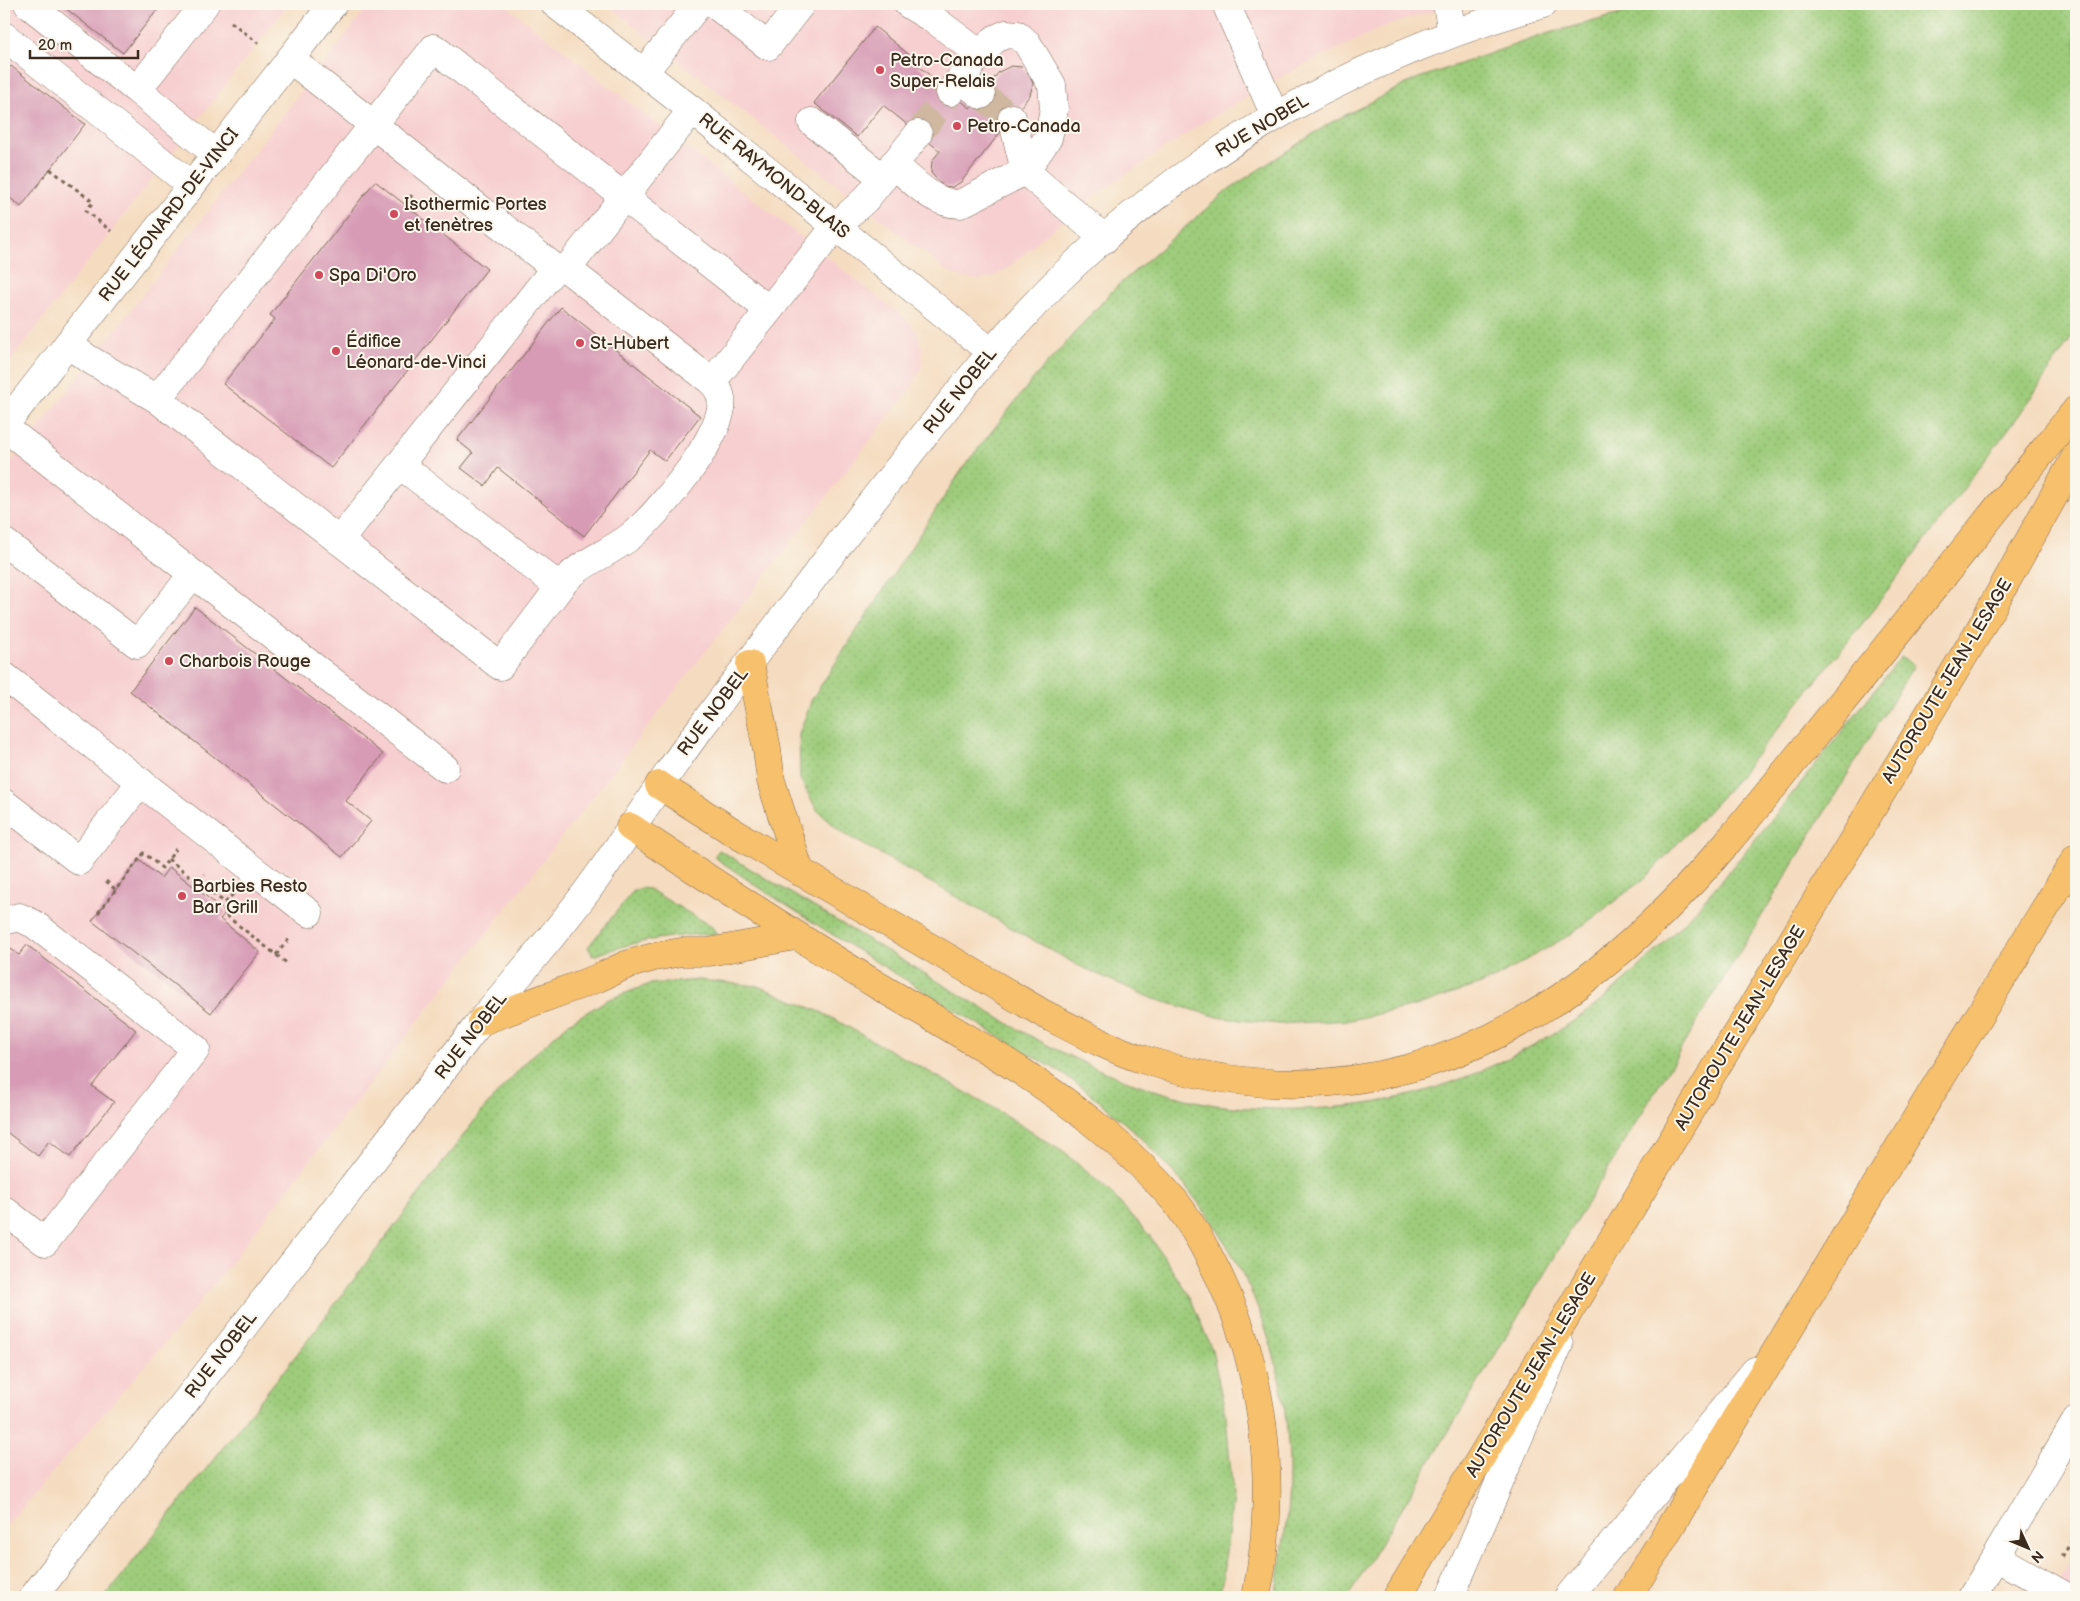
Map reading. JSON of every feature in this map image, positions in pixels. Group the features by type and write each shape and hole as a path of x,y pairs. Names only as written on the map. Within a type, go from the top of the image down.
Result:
{"highway":[{"path":"659,785 800,872 1044,1014 1082,1034 1146,1060 1216,1077 1292,1084 1370,1078 1441,1059 1498,1036 1563,996 1614,957 1670,906 1749,816 2076,410"},
{"name":"AUTOROUTE JEAN-LESAGE","path":"1397,1597 1977,634 2076,456"},
{"path":"750,664 767,749 771,781 800,872"},
{"path":"630,827 795,936 1015,1068 1068,1103 1105,1132 1174,1201 1196,1232 1237,1314 1259,1400 1266,1454 1266,1534 1256,1597"},
{"path":"1628,1597 2076,858"},
{"path":"482,1021 598,978 626,965 654,957 681,952 709,952 795,936"}],"street":[{"path":"28,4 216,154"},
{"path":"137,90 205,4"},
{"name":"RUE LÉONARD-DE-VINCI","path":"8,413 68,344 333,4"},
{"name":"RUE RAYMOND-BLAIS","path":"555,4 692,110 991,352"},
{"path":"644,72 699,4"},
{"path":"714,4 768,46 801,4"},
{"path":"908,4 942,12 980,54"},
{"path":"1226,4 1275,116"},
{"path":"1447,4 1452,33"},
{"name":"RUE NOBEL","path":"33,1597 482,1021 587,892 659,785 844,536 991,352 1053,286 1141,208 1215,154 1275,116 1368,67 1452,33 1543,4"},
{"path":"812,122 938,201 948,204 960,204 1025,171 1048,138 1054,109 1052,85 1027,43 1018,35 1006,34 995,39 980,54 964,89"},
{"path":"4,36 192,185"},
{"path":"157,399 434,48 769,310"},
{"path":"68,344 87,358 157,399 500,666 570,573 618,546 648,520 697,459 713,435 720,416 722,399 712,382 373,126 290,59"},
{"path":"339,541 561,269 624,196 692,110"},
{"path":"1012,118 1025,171 1105,239"},
{"path":"712,382 836,226 866,199 918,134"},
{"path":"8,413 193,574 445,768"},
{"path":"400,465 560,587"},
{"path":"4,542 137,644 193,574"},
{"path":"4,676 309,913"},
{"path":"4,803 79,861 141,782"},
{"path":"4,921 19,917 34,924 196,1049 45,1242 4,1210"},
{"path":"1450,1597 1585,1285"},
{"path":"1568,1597 1792,1326"},
{"path":"1972,1597 2076,1421"},
{"path":"1996,1557 2067,1597"}],"path":[{"path":"240,30 258,43"},
{"path":"50,170 93,202 86,211 111,231"},
{"path":"98,913 144,853 162,868 179,846"},
{"path":"168,860 228,905 224,914 288,964"},
{"path":"2060,1561 2076,1534"}],"shaded area":[{"path":"4,4 288,4 4,369"},
{"path":"370,4 504,4 907,320 917,333 922,349 921,367 913,385 195,1308 4,1528 4,472"},
{"path":"606,4 1457,4 1385,26 1284,75 1202,123 1100,192 1039,240 1007,269 993,277 979,280 963,278 947,271"},
{"path":"2076,1551 2076,1597 2048,1597"}],"green space":[{"path":"1658,4 2076,4 2076,331 2025,407 1862,624 1729,789 1645,878 1573,933 1492,980 1424,1004 1351,1020 1278,1024 1222,1018 1154,999 1079,966 841,832 817,810 800,779 799,734 812,699 963,468 1033,379 1114,289 1229,189 1330,123 1416,79 1549,33"},
{"path":"1901,657 1914,665 1348,1597 1275,1597 1288,1499 1289,1466 1284,1405 1272,1348 1253,1295 1227,1245 1195,1199 1158,1156 1116,1115 1069,1078 847,944 714,857 719,850 1002,1020 1073,1058 1122,1079 1174,1096 1228,1107 1311,1109 1375,1102 1435,1088 1496,1064 1553,1034 1596,1005 1648,959 1718,884"},
{"path":"641,888 649,889 712,927 717,934 685,935 654,939 593,956 588,947 633,891"},
{"path":"699,980 758,986 823,1013 994,1108 1066,1154 1109,1191 1149,1235 1190,1297 1212,1350 1226,1416 1233,1497 1220,1597 105,1597 304,1345 485,1107 529,1059 569,1023 607,1000 650,984"}],"building":[{"path":"60,4 162,4 123,53"},
{"name":"Petro-Canada","path":"875,27 918,62 916,64 970,108 999,72 1011,66 1022,67 1030,75 1033,84 1030,95 961,182 952,187 943,186 931,173 932,161 940,151 883,105 857,137 814,103"},
{"path":"11,66 85,124 21,207 4,193 4,74"},
{"name":"Édifice Léonard-de-Vinci","path":"375,181 487,269 331,468 223,384 275,319 270,315"},
{"path":"561,307 700,416 665,461 650,450 584,536 498,468 485,486 461,468 473,453 457,440"},
{"path":"195,607 383,754 346,801 371,821 342,857 130,691"},
{"path":"139,860 161,878 169,867 226,912 220,919 260,952 211,1013 92,921"},
{"path":"27,945 136,1030 92,1086 114,1102 70,1157 49,1141 38,1156 4,1130 4,973 7,970 4,967 4,958 11,949 19,955"}],"tunnel":[{"path":"918,134 950,92"},
{"path":"981,95 1012,118"}],"place":[{"name":"Petro-Canada Super-Relais","path":"880,70"},
{"name":"Petro-Canada","path":"957,126"},
{"name":"Isothermic Portes et fenètres","path":"394,214"},
{"name":"Spa Di'Oro","path":"319,275"},
{"name":"St-Hubert","path":"580,343"},
{"name":"Édifice Léonard-de-Vinci","path":"336,351"},
{"name":"Charbois Rouge","path":"169,661"},
{"name":"Barbies Resto Bar Grill","path":"182,896"}]}
